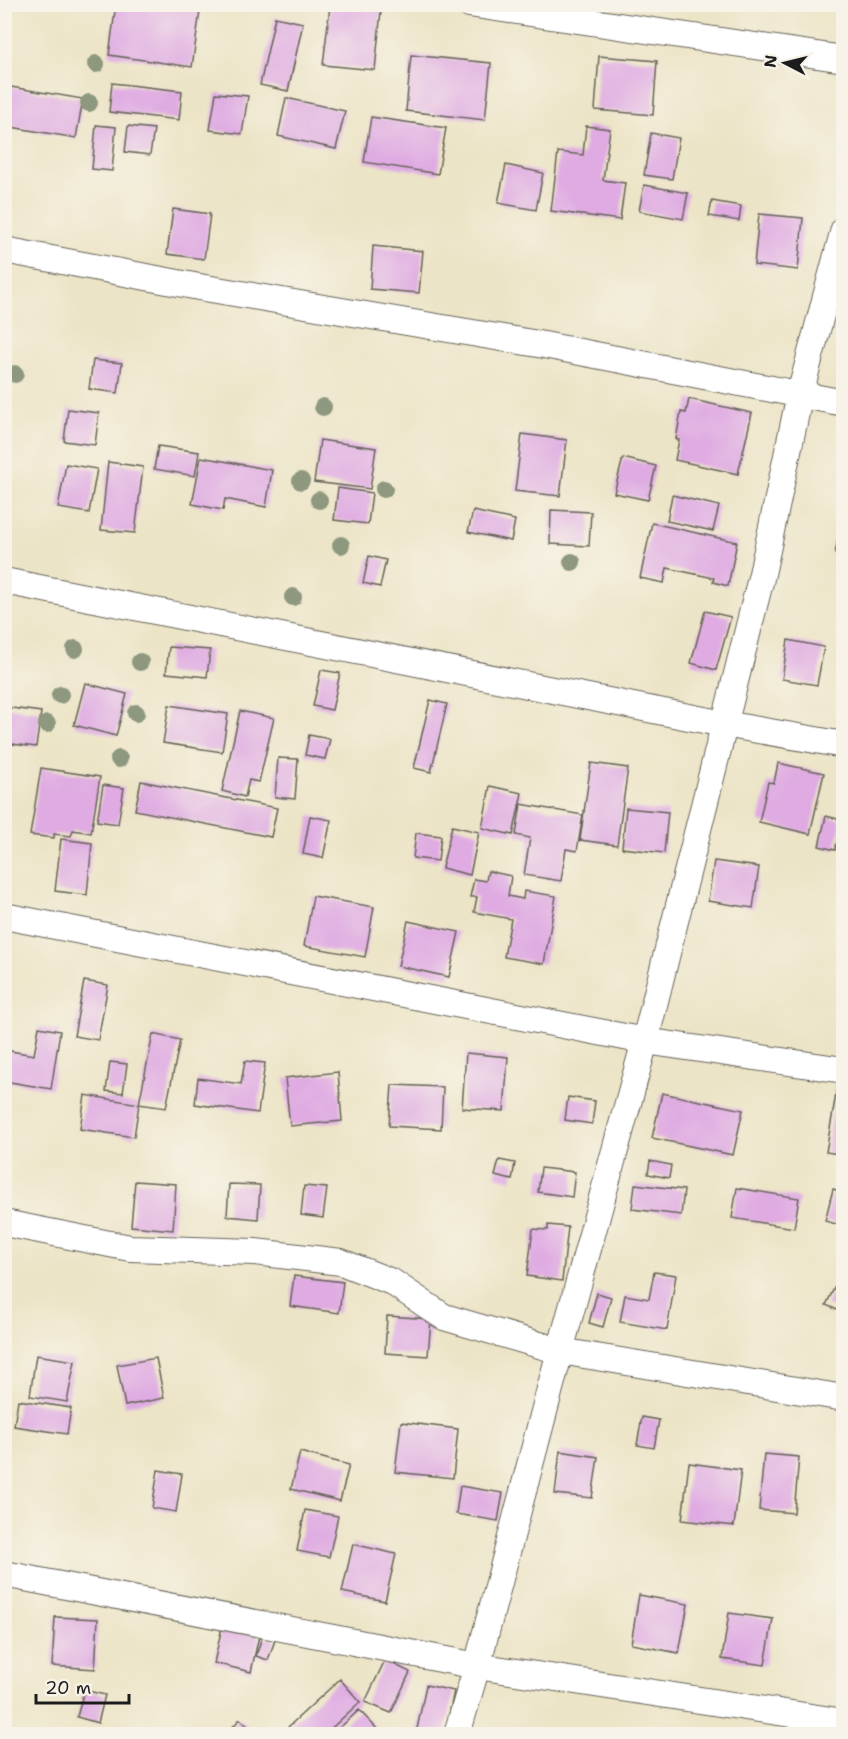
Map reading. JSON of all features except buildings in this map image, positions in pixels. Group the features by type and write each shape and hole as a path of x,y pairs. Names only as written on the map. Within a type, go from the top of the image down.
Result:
{"street":[{"path":"469,4 843,59"},
{"path":"457,1734 645,1041 762,574 800,394 843,229"},
{"path":"4,250 199,287 544,345 843,403"},
{"path":"4,581 724,724 843,745"},
{"path":"4,916 645,1041 843,1071"},
{"path":"4,1223 130,1248 255,1252 341,1262 392,1282 444,1317 560,1351 843,1398"},
{"path":"4,1574 477,1666 843,1722"}]}
